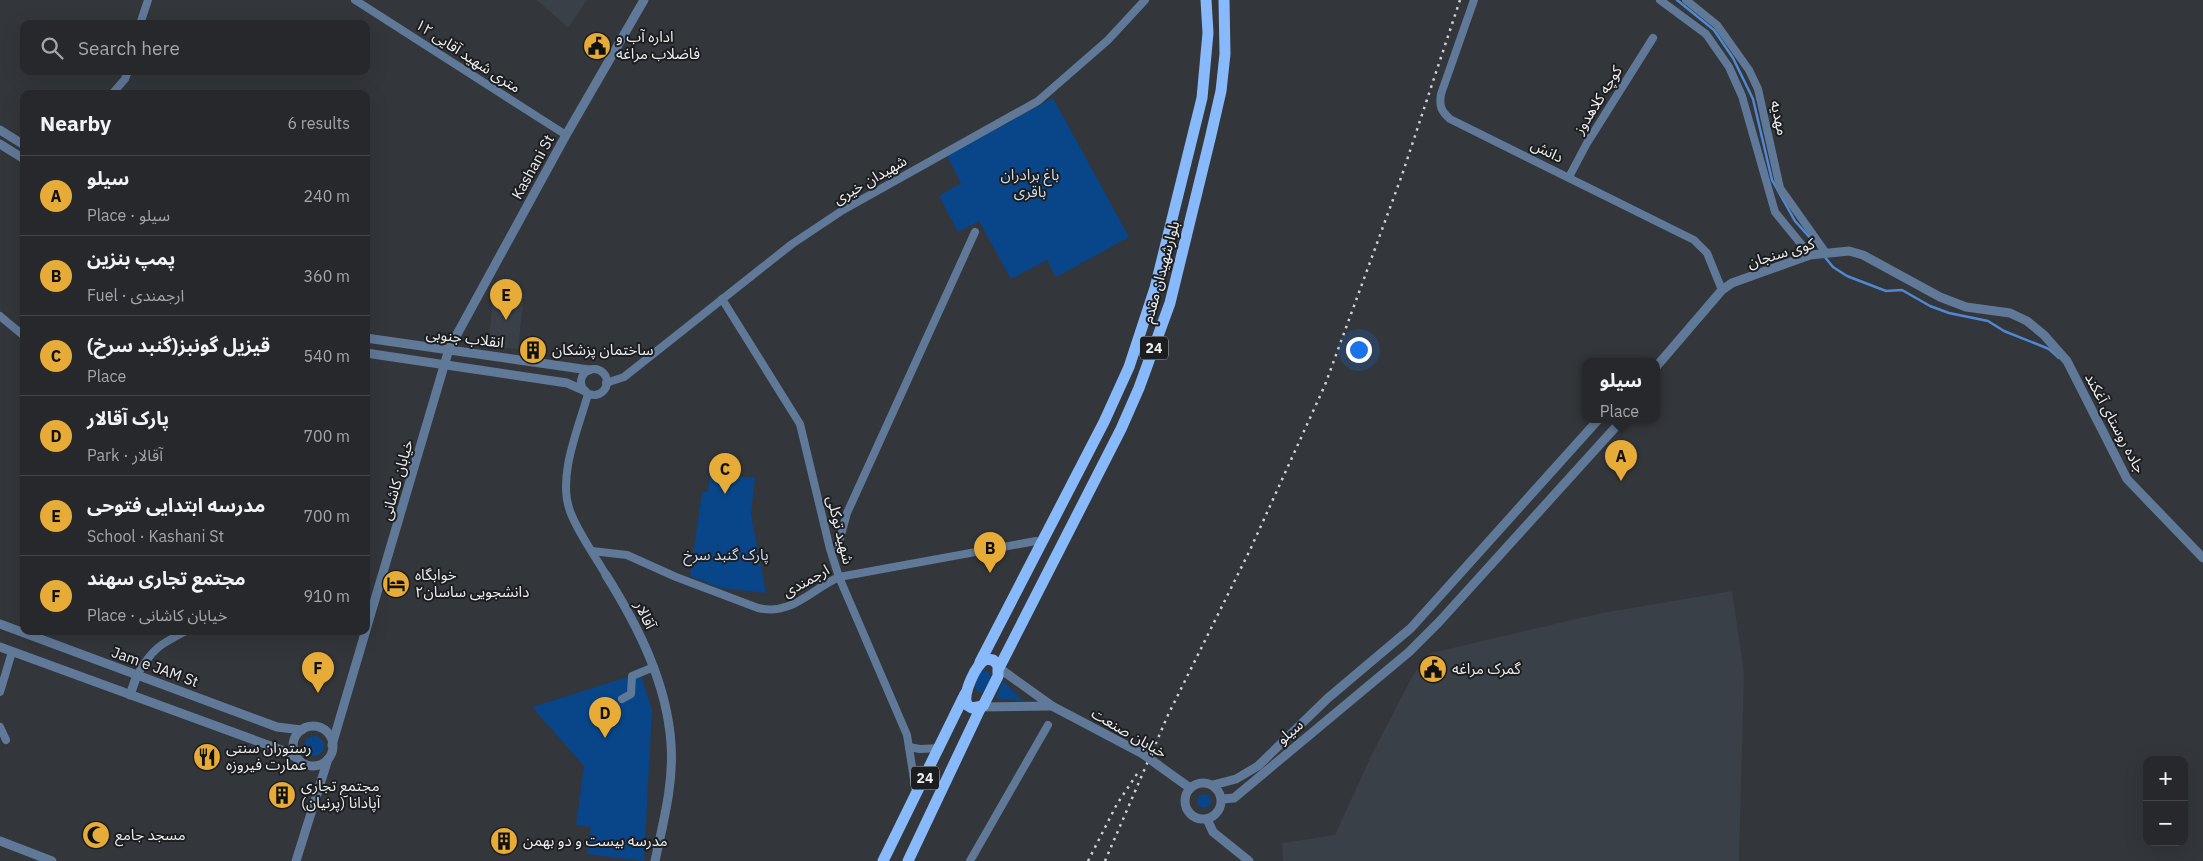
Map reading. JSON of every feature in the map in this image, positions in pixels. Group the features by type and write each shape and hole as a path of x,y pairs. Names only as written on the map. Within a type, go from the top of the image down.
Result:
{"main road":[{"name":"بلوارشهیدان مقدم","path":"980,662 1104,422 1128,369 1155,288 1202,98 1208,33 1206,0"},
{"name":"بلوارشهیدان مقدم","path":"999,668 1121,429 1139,388 1170,303 1221,91 1225,54 1224,0"},
{"path":"980,662 990,659 996,662 999,668"},
{"name":"24","path":"883,861 940,748 980,662"},
{"name":"24","path":"908,861 981,707 986,702 998,676 999,668"},
{"path":"965,694 965,701 969,707 976,709 981,707"}],"street":[{"path":"141,20 148,0"},
{"name":"۱۲ متری شهید آقایی","path":"355,0 566,135"},
{"name":"Kashani St","path":"445,366 449,349 566,135 644,0"},
{"name":"شهیدان خیری","path":"606,383 624,377 792,244 839,212 1038,101 1108,40 1145,0"},
{"name":"دانش","path":"1474,0 1442,94 1440,106 1443,113 1450,120 1694,240 1707,254 1722,290"},
{"path":"1661,0 1706,34 1729,67 1742,96 1774,212 1810,255"},
{"name":"مهدیه","path":"1686,0 1717,25 1749,70 1758,89 1780,188 1824,253"},
{"name":"کوچه کلاهدوز","path":"1569,177 1586,143 1653,38"},
{"path":"115,90 126,75"},
{"path":"0,130 20,142"},
{"path":"0,144 20,156"},
{"path":"838,546 847,513 975,232"},
{"name":"کوی سنجان","path":"1660,362 1722,290 1732,283 1810,255 1842,250 1864,254 1940,297 1966,307 1998,311"},
{"name":"شهید توکلی","path":"722,299 800,424 830,549 839,578 906,735 910,747 917,794"},
{"name":"جاده روستای آغکند","path":"1998,311 2010,313 2027,321 2044,335 2067,361 2127,479 2203,558"},
{"path":"0,316 20,333"},
{"name":"انقلاب جنوبی","path":"370,339 590,370"},
{"path":"380,357 386,351 384,342"},
{"name":"انقلاب جنوبی","path":"370,354 567,383 586,392"},
{"name":"خیابان کاشانی","path":"370,618 445,366"},
{"path":"590,370 601,372 606,383 600,393 586,392 581,379 590,370"},
{"name":"آقالار","path":"586,392 570,449 567,490 569,508 627,609 654,667 667,706 672,746 667,800 655,861"},
{"name":"سیلو","path":"1213,785 1236,779 1258,766 1328,698 1400,638 1430,608 1595,423"},
{"name":"سیلو","path":"1222,800 1234,798 1409,652 1440,622 1619,423"},
{"name":"ارجمندی","path":"592,550 627,555 676,577 758,608 771,611 785,608 805,598 823,584 862,572 1036,542 1040,544"},
{"name":"Jam e JAM St","path":"0,624 20,631"},
{"name":"Jam e JAM St","path":"30,635 277,727 302,730"},
{"path":"130,695 137,675 150,653 161,644 178,635"},
{"name":"خیابان کاشانی","path":"332,746 365,635"},
{"path":"1400,638 1409,652"},
{"path":"0,647 287,752 310,766 317,765 329,758"},
{"path":"0,692 12,652"},
{"path":"622,699 631,694 632,676 654,667"},
{"name":"خیابان صنعت","path":"999,668 1052,706 1143,754 1190,788"},
{"name":"خیابان صنعت","path":"981,707 1052,706"},
{"path":"970,861 1048,725"},
{"path":"0,727 6,740"},
{"path":"296,861 329,758 332,746 329,735 320,728 308,727 302,730 294,740 293,747 298,759"},
{"path":"1280,745 1288,752"},
{"path":"910,747 920,749 940,748"},
{"path":"1202,782 1213,785 1222,800 1219,810 1208,818 1196,818 1187,810 1185,797 1190,788 1202,782"},
{"path":"1208,818 1213,832 1249,861"},
{"path":"0,841 52,861"}],"shaded area":[{"path":"537,0 587,0 568,28"},
{"path":"494,290 524,293 518,349 488,347"},
{"path":"1732,591 1744,673 1739,861 1283,861 1282,843 1335,835 1372,754 1413,675 1431,653 1602,613"}],"green space":[{"name":"باغ برادران باقری","path":"1053,98 1129,237 1056,277 1047,260 1011,279 979,221 958,232 939,196 961,183 947,156"},
{"name":"پارک گنبد سرخ","path":"710,473 755,478 751,514 766,593 720,588 690,576 702,493 708,491"},
{"path":"639,669 652,710 644,861 587,854 591,827 576,825 584,766 532,707 631,676"},
{"path":"984,670 989,672 991,679 982,693 978,692 975,686 980,673"},
{"path":"1003,681 1023,701 996,698"},
{"path":"314,736 321,739 324,746 321,753 314,756 307,753 304,746 307,739"},
{"path":"1201,794 1207,794 1211,801 1207,808 1201,808 1197,804 1197,798"}],"waterway":[{"path":"1677,0 1714,30 1733,58 1753,99 1772,180 1795,221 1812,240"},
{"path":"1824,256 1833,267 1847,276 1886,291 1902,290 1930,306 1949,313 1988,321 2004,331 2049,349 2059,358"}],"railway":[{"path":"1105,861 1168,715 1250,550 1325,385 1402,175 1460,0"},
{"path":"1088,861 1117,804 1137,774"}],"place":[{"name":"اداره آب و فاضلاب مراغه","path":"597,46"},
{"name":"مدرسه ابتدایی فتوحی","path":"506,320"},
{"name":"ساختمان پزشکان","path":"533,350"},
{"name":"سیلو","path":"1621,481"},
{"name":"قیزیل گونبز(گنبد سرخ)","path":"725,494"},
{"name":"پمپ بنزین","path":"990,573"},
{"name":"خوابگاه دانشجویی ساسان۲","path":"396,584"},
{"name":"گمرک مراغه","path":"1433,669"},
{"name":"مجتمع تجاری سهند","path":"318,693"},
{"name":"پارک آقالار","path":"605,738"},
{"name":"رستوران سنتی عمارت فیروزه","path":"207,757"},
{"name":"مجتمع تجاری آپادانا (پرنیان)","path":"282,795"},
{"name":"مسجد جامع","path":"96,835"},
{"name":"مدرسه بیست و دو بهمن","path":"504,841"}]}
